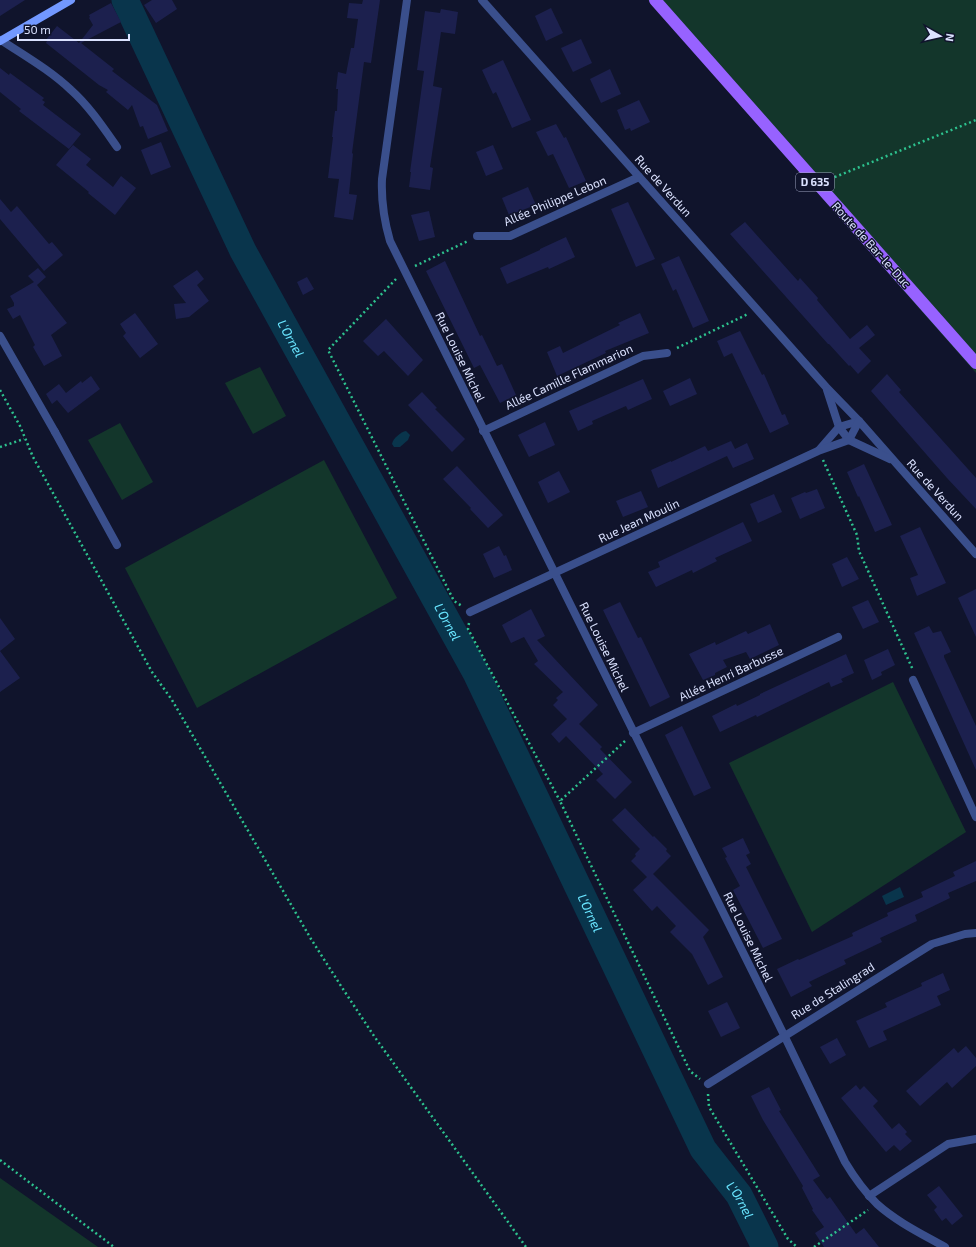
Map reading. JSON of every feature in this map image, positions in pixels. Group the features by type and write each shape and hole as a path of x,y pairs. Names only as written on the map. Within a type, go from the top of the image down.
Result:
{"main road":[{"name":"Route de Bar-le-Duc","path":"655,0 976,363"}],"street":[{"path":"71,0 0,40 53,74 72,90 89,109 117,147"},
{"name":"Rue Louise Michel","path":"407,0 382,187 381,202 384,222 390,242 845,1162 856,1180 877,1204 893,1216 945,1247"},
{"name":"Rue de Verdun","path":"482,0 976,554"},
{"name":"Allée Philippe Lebon","path":"478,236 510,236 639,177"},
{"path":"0,336 118,544"},
{"name":"Allée Camille Flammarion","path":"483,431 643,356 667,353"},
{"name":"Rue de Verdun","path":"826,387 839,427 849,440 892,460"},
{"path":"839,427 859,421"},
{"path":"849,440 859,421"},
{"name":"Rue Jean Moulin","path":"818,451 839,427"},
{"name":"Rue Jean Moulin","path":"470,612 818,451 849,440"},
{"name":"Allée Henri Barbusse","path":"633,733 838,637"},
{"path":"913,680 976,817"},
{"name":"Rue de Stalingrad","path":"708,1084 932,944 964,934 976,933"},
{"path":"869,1196 948,1144 976,1139"}],"path":[{"path":"817,184 976,120"},
{"path":"478,236 404,271 328,350 454,601 470,612 468,629 560,801 690,1071 708,1084 709,1107 788,1239 798,1247"},
{"path":"667,353 758,310"},
{"path":"0,390 20,426 24,439 33,457 152,672 172,700 311,939 374,1036 526,1247"},
{"path":"0,447 24,439"},
{"path":"818,451 857,535 859,551 914,673 913,680"},
{"path":"560,801 633,733"},
{"path":"0,1160 114,1247"},
{"path":"814,1247 877,1204"}],"green space":[{"path":"648,0 976,0 976,373"},
{"path":"260,367 286,416 253,434 225,383"},
{"path":"120,423 153,482 122,500 88,440"},
{"path":"324,460 397,598 197,708 125,568"},
{"path":"893,682 966,832 812,932 729,763"},
{"path":"0,1178 98,1247 0,1247"}],"water":[{"path":"406,431 410,435 408,440 400,447 394,447 392,444 394,440"},
{"path":"900,887 904,897 886,905 882,896"}],"building":[{"path":"0,0 25,0 0,16"},
{"path":"152,0 172,0 177,9 156,23 144,5"},
{"path":"363,0 380,0 371,63 364,62 352,153 349,194 357,195 353,220 334,217 339,179 328,178 335,111 337,111 338,89 336,89 338,72 346,74 351,48 354,48 358,19 347,18 349,3 362,4"},
{"path":"111,3 121,22 81,43 114,69 112,71 157,105 168,131 148,139 143,126 140,127 132,105 128,110 106,92 108,90 99,85 46,43 46,40 57,26 79,43 93,25 89,15"},
{"path":"551,8 563,33 546,41 535,16"},
{"path":"441,9 458,12 455,34 441,32 433,86 442,88 430,167 433,168 430,190 409,187 424,71 417,70 425,11 440,13"},
{"path":"581,39 592,63 573,72 561,48"},
{"path":"503,60 531,120 512,128 496,92 493,94 482,70"},
{"path":"0,68 9,75 10,73 44,98 42,100 45,102 43,105 81,134 69,149 19,111 21,109 0,92"},
{"path":"610,69 621,94 601,103 590,79"},
{"path":"639,100 650,122 631,131 630,128 625,130 617,110"},
{"path":"556,124 564,138 566,137 586,181 569,188 553,154 548,156 536,132"},
{"path":"161,142 171,167 151,175 141,150"},
{"path":"73,145 91,159 86,165 113,187 121,176 136,188 115,215 56,165"},
{"path":"493,145 503,169 486,176 476,152"},
{"path":"528,187 536,205 509,215 502,198"},
{"path":"0,199 11,212 17,206 49,244 52,242 63,255 44,271 0,219"},
{"path":"628,202 655,259 636,267 611,209"},
{"path":"429,211 435,237 419,241 411,215"},
{"path":"745,222 798,281 800,278 818,298 817,300 850,339 867,325 875,335 859,348 871,361 858,374 828,344 730,234"},
{"path":"566,237 575,257 549,269 548,267 507,284 500,268"},
{"path":"679,256 709,321 693,328 676,289 673,291 661,264"},
{"path":"445,261 480,336 482,335 497,366 502,364 516,395 500,403 480,365 474,368 426,271"},
{"path":"38,268 46,277 37,285 67,323 51,335 62,356 44,366 33,347 35,345 20,315 13,319 7,309 14,306 10,296 34,282 28,276"},
{"path":"197,270 204,279 197,285 209,301 189,317 176,319 174,304 186,303 173,286"},
{"path":"307,277 314,289 303,295 297,282"},
{"path":"135,313 158,344 140,358 123,336 126,333 120,324"},
{"path":"640,313 649,333 605,351 606,353 557,376 547,352 560,346 563,353 620,325 618,323"},
{"path":"386,319 423,360 408,376 384,351 378,356 363,341"},
{"path":"740,331 762,375 764,374 782,415 785,414 789,424 770,433 732,353 724,357 717,341"},
{"path":"887,374 901,390 899,392 976,478 976,509 871,391"},
{"path":"91,376 100,389 68,413 57,400 52,404 46,394 59,384 66,393 81,381 82,383"},
{"path":"690,378 697,394 670,406 663,391"},
{"path":"643,379 652,399 628,410 626,406 592,421 593,424 578,431 569,411"},
{"path":"422,392 437,408 435,409 465,439 452,452 408,405"},
{"path":"545,422 555,445 529,457 518,435"},
{"path":"731,441 735,449 747,443 754,459 733,468 727,456 658,488 651,470 705,446 708,451"},
{"path":"864,464 892,525 875,532 847,472"},
{"path":"457,466 503,515 488,528 443,479"},
{"path":"559,471 570,492 548,503 538,482"},
{"path":"817,489 825,508 800,519 791,498"},
{"path":"641,491 648,507 623,517 616,501"},
{"path":"774,494 782,512 758,523 750,504"},
{"path":"743,522 752,541 715,558 717,561 693,573 692,570 656,587 648,572 660,567 658,562"},
{"path":"920,527 946,583 917,596 910,578 918,575 900,536"},
{"path":"499,546 504,556 506,555 512,570 494,578 483,554"},
{"path":"847,557 859,579 842,587 832,564"},
{"path":"976,589 976,637 958,598"},
{"path":"868,600 879,622 863,629 852,607"},
{"path":"620,602 638,638 641,637 670,697 650,707 603,610"},
{"path":"531,609 545,636 537,640 598,705 579,724 602,747 600,749 632,782 615,799 596,780 603,774 566,736 559,743 551,734 567,719 553,705 558,700 556,698 563,692 534,664 538,661 524,637 511,643 502,625"},
{"path":"0,618 15,639 0,651"},
{"path":"770,624 779,645 750,659 746,652 723,660 727,667 715,673 715,675 703,680 689,654 715,642 716,645 746,631 748,634"},
{"path":"929,626 933,633 941,631 951,652 944,655 944,657 976,726 976,770 914,633"},
{"path":"888,649 895,665 881,672 882,675 872,680 864,660"},
{"path":"0,651 20,678 0,692"},
{"path":"846,654 854,673 841,679 843,682 831,687 829,682 757,717 756,715 720,732 712,716 736,704 737,706"},
{"path":"682,726 711,788 694,796 665,735"},
{"path":"625,808 667,849 666,851 671,856 653,874 709,930 703,937 723,977 708,985 692,954 670,932 676,926 657,906 652,911 633,890 647,877 631,861 640,849 612,820"},
{"path":"743,838 750,853 746,855 751,864 746,867 782,939 763,948 733,890 740,886 725,858 727,857 722,848"},
{"path":"976,861 976,881 948,893 950,898 915,915 917,921 880,938 882,942 844,960 846,964 809,982 812,986 791,997 777,969 853,936 852,933 888,916 887,913 923,897 921,892 955,876 953,872"},
{"path":"943,973 950,990 937,996 941,1005 883,1031 887,1040 869,1048 856,1021 887,1007 885,1003 922,986 921,983"},
{"path":"727,1002 740,1028 721,1037 708,1011"},
{"path":"837,1038 846,1055 830,1064 820,1047"},
{"path":"966,1046 976,1058 976,1066 952,1088 947,1082 920,1106 906,1091 954,1048 958,1053"},
{"path":"856,1085 860,1090 864,1086 878,1101 873,1106 892,1129 899,1123 907,1132 905,1134 912,1141 900,1151 894,1145 886,1152 841,1098"},
{"path":"769,1087 781,1110 779,1111 820,1176 813,1180 827,1199 830,1197 856,1234 864,1228 879,1247 824,1247 815,1233 824,1227 812,1210 813,1209 802,1188 803,1186 763,1120 751,1096"},
{"path":"939,1186 963,1216 952,1225 946,1218 942,1221 934,1210 937,1207 927,1195"}],"waterway":[{"name":"L'Ornel","path":"125,0 243,251 476,673 703,1149 739,1195 765,1247"}]}
